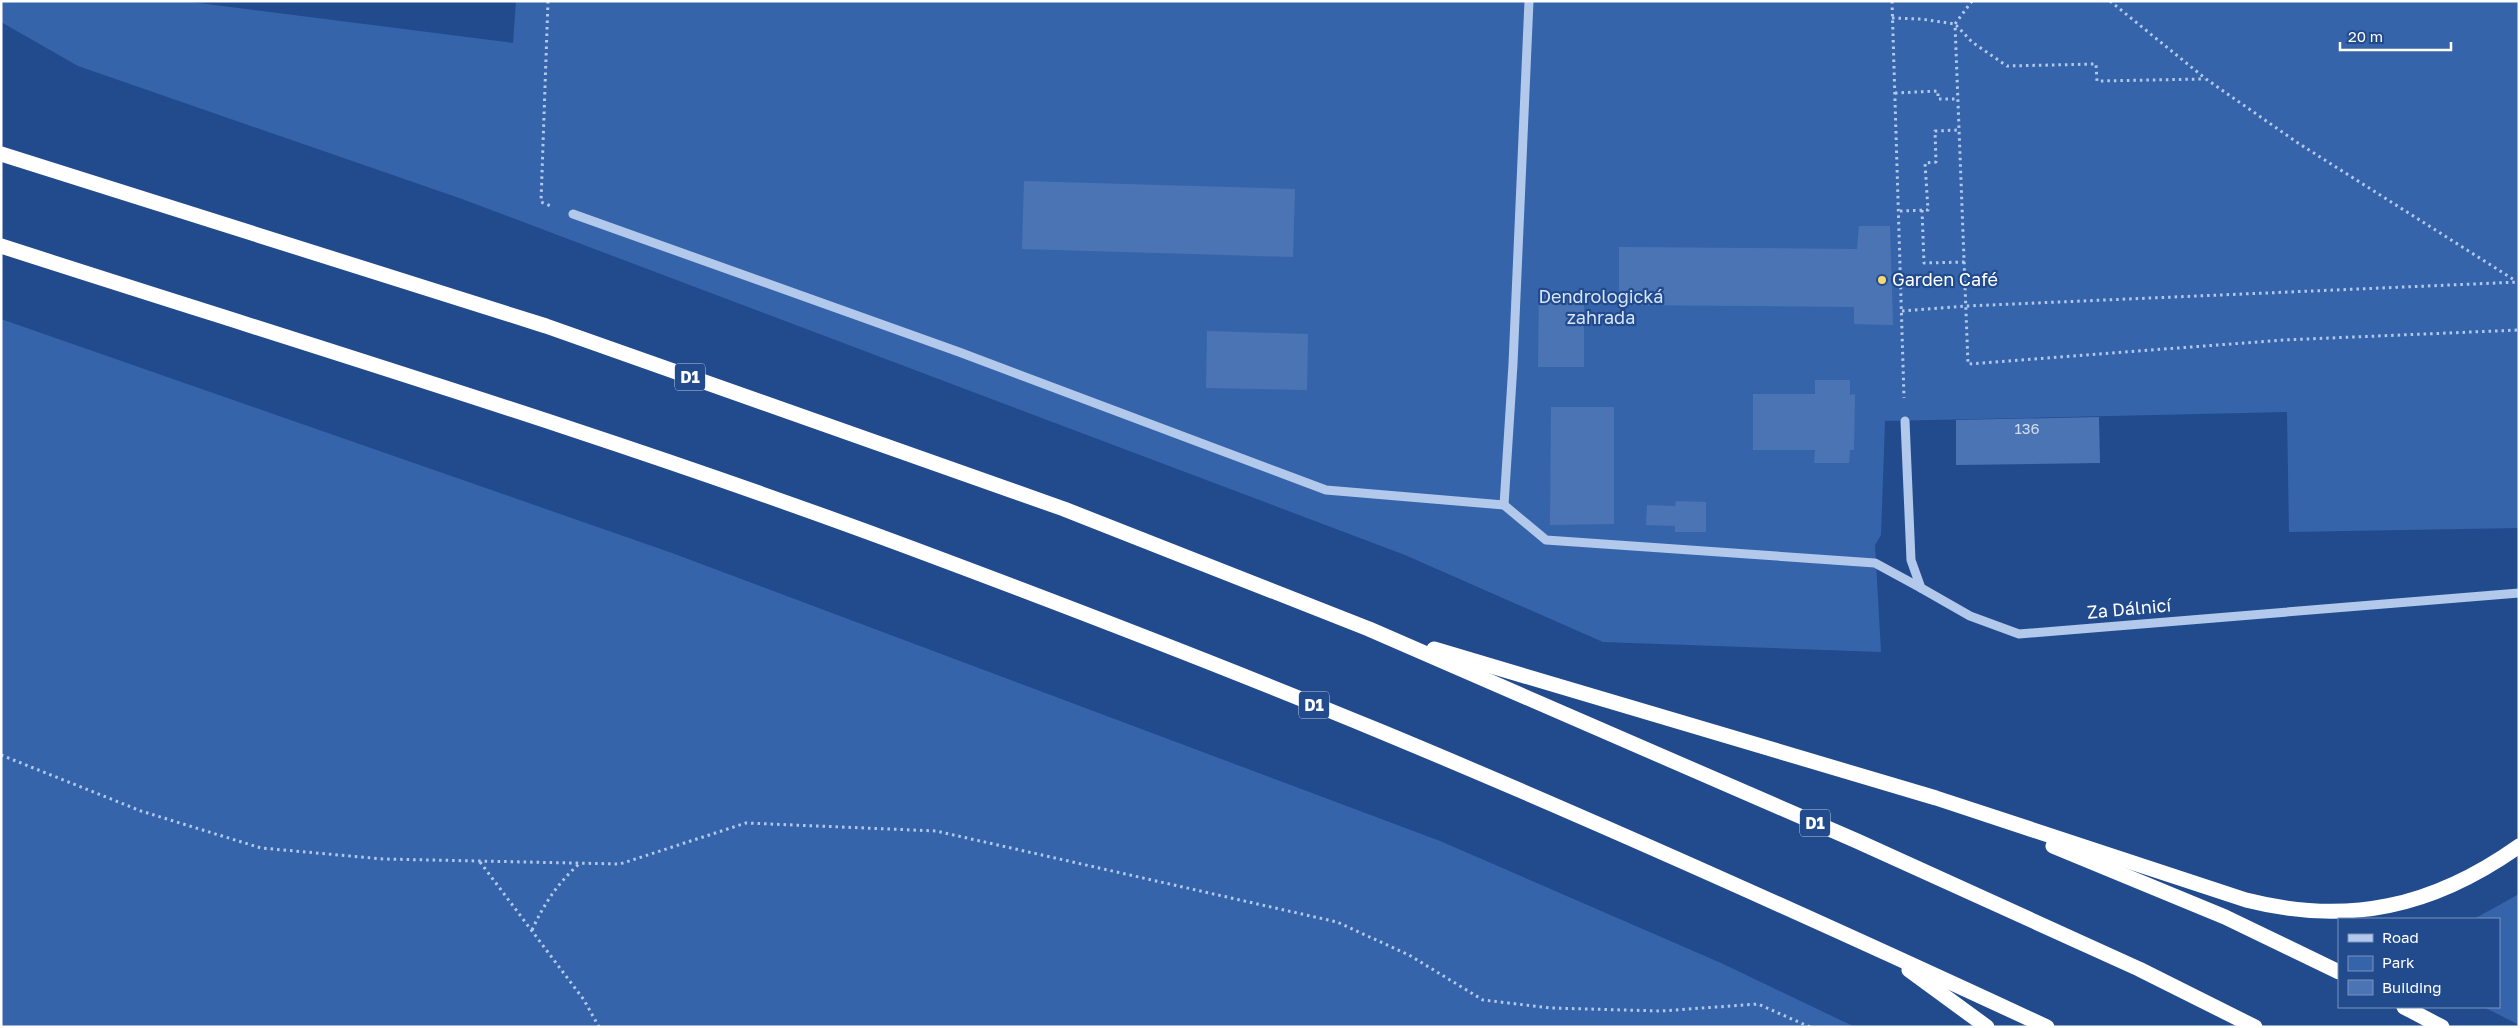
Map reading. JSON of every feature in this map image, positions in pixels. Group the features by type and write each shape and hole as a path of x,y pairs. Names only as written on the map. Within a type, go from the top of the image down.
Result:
{"highway":[{"name":"D1","path":"1,154 546,326 1064,509 1369,629 1857,841 2139,969 2256,1027"},
{"name":"D1","path":"1,246 503,406 906,546 1378,731 1593,822 1879,949 2047,1027"},
{"path":"1369,629 1936,798 2246,900 2298,910 2349,912 2403,904 2430,895 2479,873 2519,846"},
{"path":"1936,798 2181,898 2338,972"},
{"path":"1879,949 1987,1027"},
{"path":"2406,1008 2442,1027"}],"lane":[{"path":"573,214 950,349 1326,490 1504,505 1513,354 1528,1"},
{"path":"1905,421 1911,560 1921,588"},
{"name":"Za Dálnicí","path":"1504,505 1546,540 1875,562 1970,616 2019,634 2519,593"}],"path":[{"path":"548,1 540,202 573,214"},
{"path":"1892,1 1905,421"},
{"path":"1972,1 1954,24 1968,364 2283,340 2519,330"},
{"path":"2110,1 2206,79 2298,143 2518,282"},
{"path":"1892,18 1921,19 1954,24 1972,42 2006,66 2096,64 2098,81 2206,79"},
{"path":"1896,93 1938,91 1938,99 1958,99"},
{"path":"1900,211 1928,210 1925,163 1936,162 1935,131 1959,130"},
{"path":"1922,210 1924,263 1965,262"},
{"path":"1902,311 1967,306 2518,282"},
{"path":"1,755 141,811 261,848 383,859 620,864 746,822 936,831 1337,922 1408,955 1483,1000 1551,1008 1661,1011 1758,1004 1810,1027"},
{"path":"479,862 584,1000 599,1027"},
{"path":"532,930 544,904 563,878 580,863"}],"green space":[{"name":"Dendrologická zahrada","path":"1,1 183,1 513,43 516,1 2519,1 2519,528 2289,532 2287,412 1885,421 1881,535 1875,545 1881,652 1603,642 1405,555 462,199 78,66 1,22"},
{"path":"1,319 672,553 1440,841 1721,963 1855,1027 1,1027"},
{"path":"2519,894 2519,1025 2486,1008 2500,1008 2500,918 2476,918"}],"building":[{"path":"1024,181 1295,189 1293,257 1022,249"},
{"path":"1859,226 1890,226 1893,325 1854,324 1854,307 1619,305 1619,247 1857,249"},
{"path":"1539,293 1584,294 1584,367 1538,367"},
{"path":"1207,331 1308,334 1307,390 1206,388"},
{"path":"1815,380 1850,380 1850,395 1855,394 1854,450 1850,450 1849,463 1814,463 1815,450 1753,450 1753,394 1815,394"},
{"path":"1551,407 1614,407 1614,524 1550,525"},
{"path":"2099,417 2100,463 1956,465 1956,420"},
{"path":"1676,501 1706,502 1706,532 1675,532 1675,526 1646,525 1647,505 1675,506"}],"place":[{"name":"Garden Café","path":"1882,280"}]}
